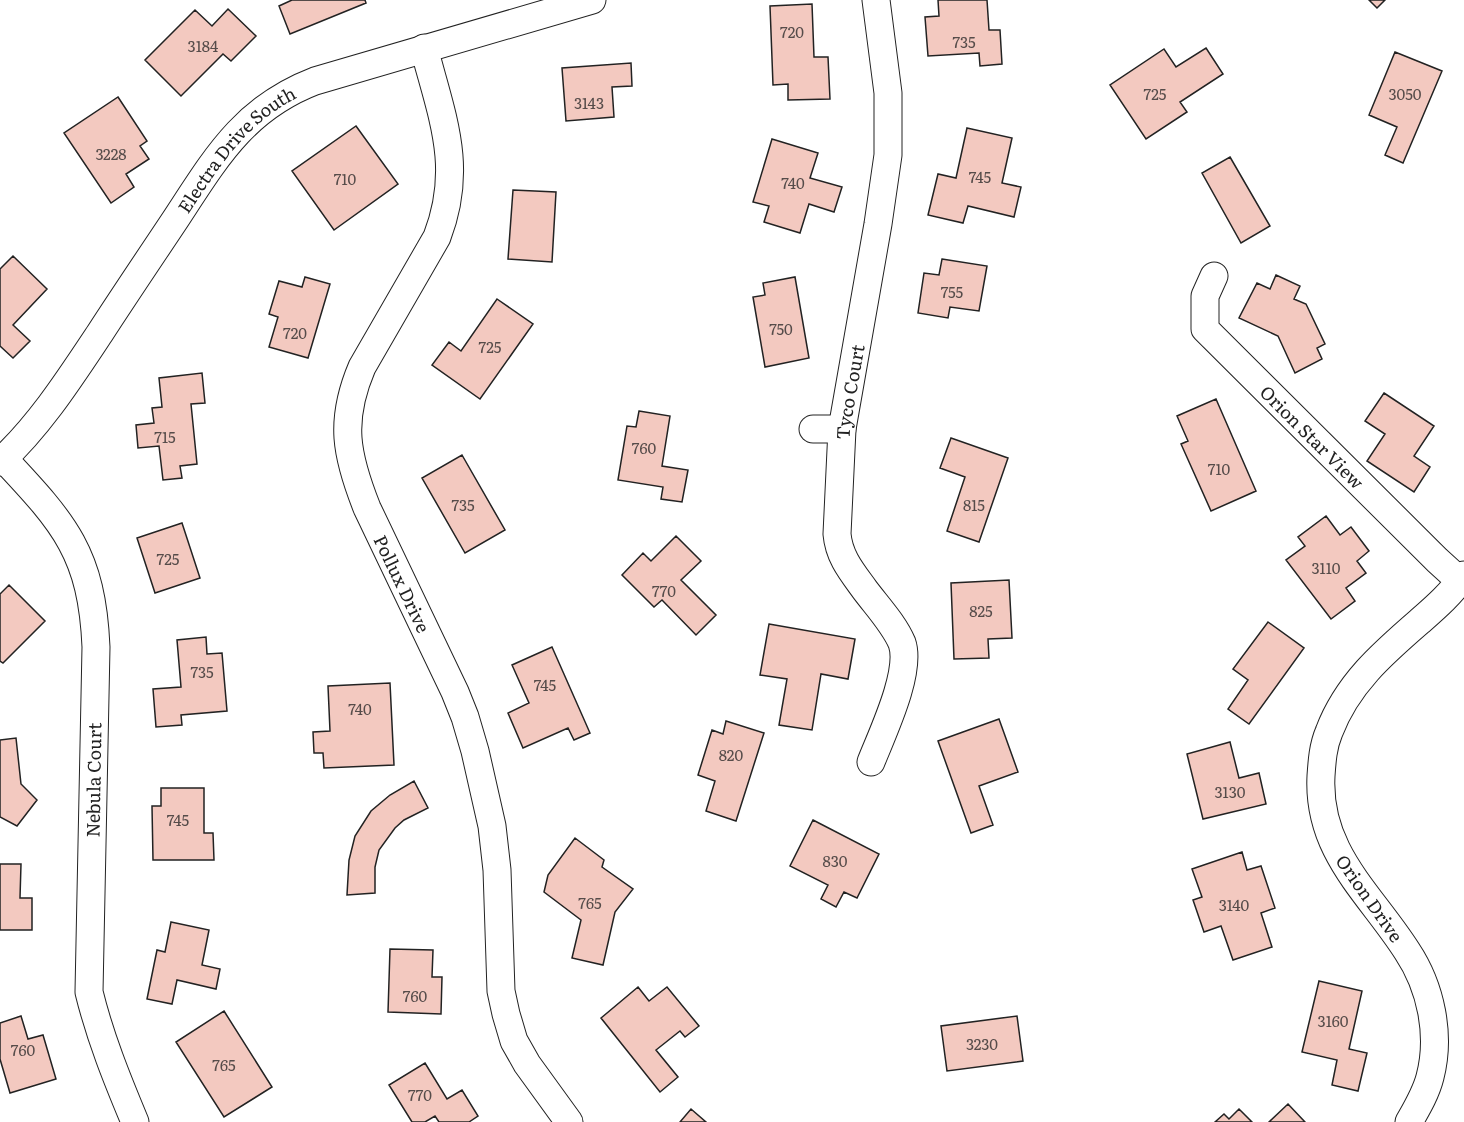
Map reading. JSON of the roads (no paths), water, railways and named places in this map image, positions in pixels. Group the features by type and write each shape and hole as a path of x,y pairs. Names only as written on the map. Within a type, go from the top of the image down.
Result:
{"street":[{"name":"Electra Drive South","path":"2,461 34,426 65,386 220,152 253,117 293,89 424,48 592,0"},
{"name":"Tyco Court","path":"871,762 901,681 902,645 894,629 845,563 839,549 837,534 842,429 888,155 888,93 876,0"},
{"name":"Pollux Drive","path":"424,48 447,136 451,162 446,215 437,237 362,367 353,389 348,411 347,435 356,481 367,508 455,692 476,751 492,826 497,870 501,991 514,1041 527,1064 569,1122"},
{"name":"Orion Star View","path":"1214,276 1205,296 1205,330 1429,552 1462,578"},
{"path":"813,429 842,429"},
{"name":"Nebula Court","path":"2,461 57,518 84,566 92,597 96,647 89,992 98,1027 135,1122"},
{"name":"Orion Drive","path":"1409,1122 1420,1103 1430,1077 1434,1050 1433,1019 1427,994 1408,951 1354,879 1334,845 1322,810 1322,758 1328,732 1352,688 1369,668 1443,600 1462,578"}]}
